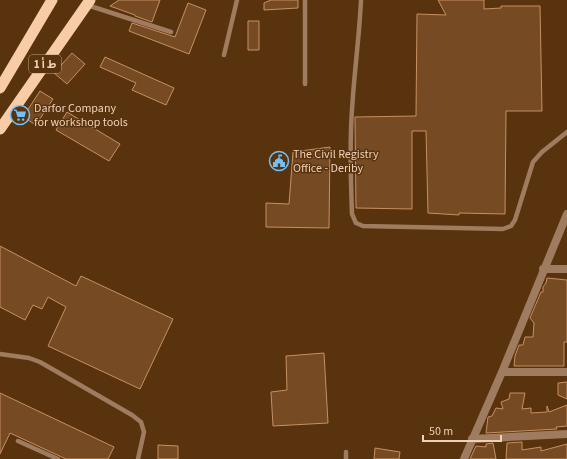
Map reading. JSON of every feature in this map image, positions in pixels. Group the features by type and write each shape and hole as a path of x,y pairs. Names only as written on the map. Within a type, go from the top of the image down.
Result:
{"highway":[{"name":"ط أ 1","path":"0,88 52,0"},
{"name":"ط أ 1","path":"0,129 89,2"}],"street":[{"path":"464,459 502,372 543,269 567,214"},
{"path":"543,269 567,269"},
{"path":"502,372 567,372"},
{"path":"472,439 567,434"}],"lane":[{"path":"224,55 237,0"},
{"path":"305,0 305,84"},
{"path":"361,0 360,36 351,132 352,214 356,223 363,226 503,229 511,226 533,162 542,152 567,132"},
{"path":"89,2 172,32"},
{"path":"0,354 29,358 40,362 132,415 141,422 144,432 138,459"},
{"path":"18,441 58,459"},
{"path":"346,452 346,459"}],"building":[{"path":"119,0 160,0 152,22 110,6"},
{"path":"271,0 298,0 298,8 264,10 264,3"},
{"path":"438,0 484,0 484,9 501,8 501,6 540,6 542,111 506,111 505,214 459,213 459,215 428,213 426,131 412,131 412,209 356,208 355,117 416,116 417,14 446,15"},
{"path":"188,3 206,10 189,54 129,31 132,23 175,37"},
{"path":"248,21 259,21 259,50 248,50"},
{"path":"72,53 85,64 67,84 54,73"},
{"path":"105,57 174,88 166,105 132,90 136,83 100,67"},
{"path":"40,91 53,99 36,125 23,117"},
{"path":"67,112 120,144 109,161 56,130"},
{"path":"330,147 329,228 266,227 266,203 289,204 293,152"},
{"path":"0,246 76,286 81,276 173,319 140,389 48,346 66,307 48,297 42,309 33,305 25,320 0,307"},
{"path":"547,278 567,280 567,342 564,342 564,366 514,366 515,356 519,345 523,345 525,337 533,337 534,323 530,318 541,292 543,292 543,287"},
{"path":"324,353 328,423 273,426 271,392 287,390 286,356"},
{"path":"567,382 567,399 558,395 558,383"},
{"path":"0,393 114,447 108,459 66,459 10,433 0,454"},
{"path":"510,393 525,393 522,409 531,408 531,413 547,412 547,406 549,412 567,405 567,426 556,427 557,429 486,433 488,417 492,416 496,408 503,409 501,402 509,399"},
{"path":"522,442 522,450 541,447 541,451 567,444 567,459 506,459 507,443"},
{"path":"493,443 496,459 470,459 476,446 486,447 486,444"},
{"path":"158,445 178,446 178,459 158,459"},
{"path":"375,448 400,452 399,459 374,459"}],"place":[{"name":"Darfor Company for workshop tools","path":"20,115"},
{"name":"The Civil Registry Office - Deriby","path":"279,161"}]}
